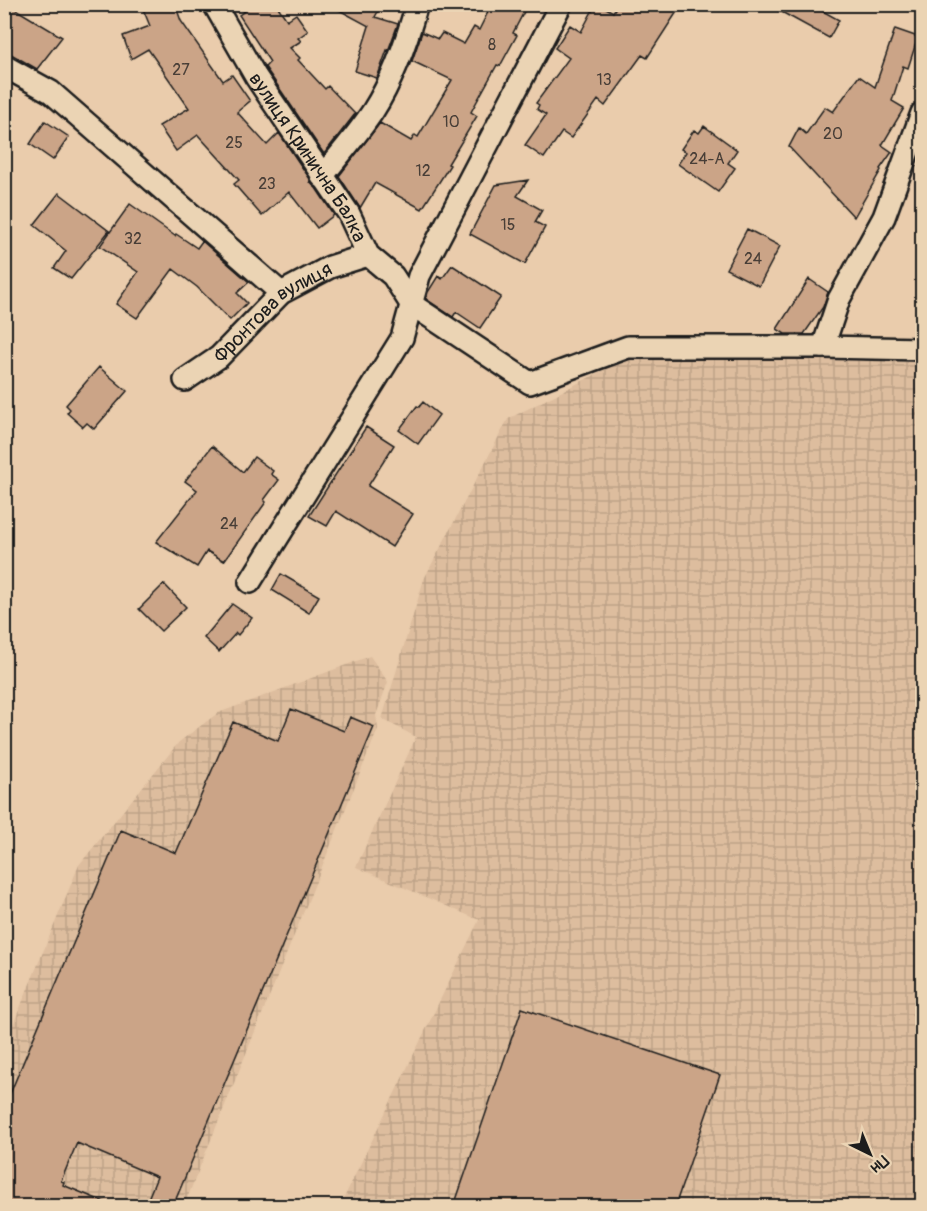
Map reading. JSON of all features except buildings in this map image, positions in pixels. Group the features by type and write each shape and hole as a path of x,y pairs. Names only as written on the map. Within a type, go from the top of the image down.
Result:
{"street":[{"name":"вулиця Кринична Балка","path":"214,4 256,77 349,214 368,255 393,276 411,304 530,383 628,347 823,347"},
{"path":"322,177 373,110 394,69 417,4"},
{"path":"250,582 402,338 419,276 561,4"},
{"path":"4,66 51,92 281,293"},
{"path":"922,113 884,217 838,299 823,347 922,349"},
{"name":"Фронтова вулиця","path":"185,380 219,357 281,293 330,267 368,255"}],"shaded area":[{"path":"631,356 922,362 922,1206 340,1206 479,920 356,867 416,737 382,719 424,579 508,419"},
{"path":"370,656 388,682 376,715 378,729 184,1206 5,1206 5,1044 79,865 179,742 218,713"}]}
